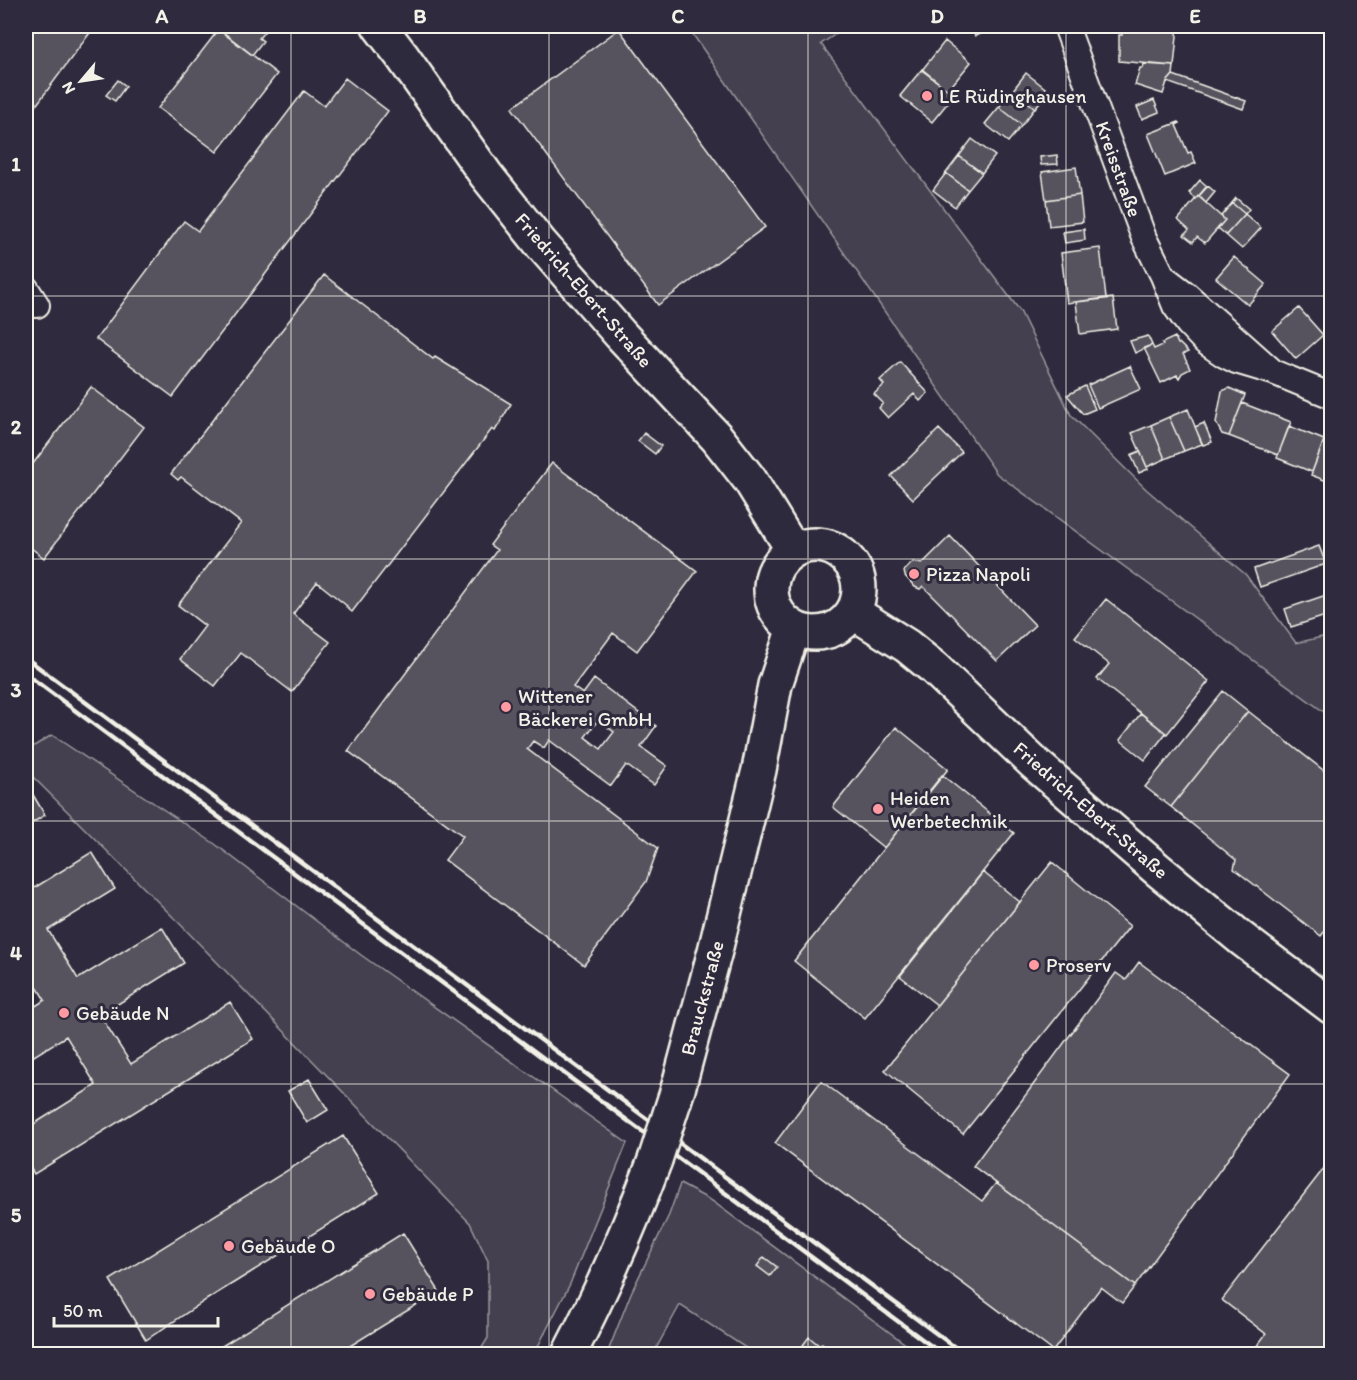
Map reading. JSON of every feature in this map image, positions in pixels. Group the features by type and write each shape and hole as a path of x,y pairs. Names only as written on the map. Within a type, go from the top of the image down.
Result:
{"street":[{"name":"Friedrich-Ebert-Straße","path":"379,26 486,175 542,244 620,334 717,438 750,480 793,550"},
{"name":"Kreisstraße","path":"1066,26 1144,238 1175,306 1205,342 1224,355 1332,396"},
{"path":"818,544 836,550 847,558 856,572 859,596 853,612 840,625 824,632 804,632 794,627 778,613 771,593 771,583 779,563 793,550 807,545 818,544"},
{"name":"Friedrich-Ebert-Straße","path":"853,612 907,646 929,664 1034,763 1157,869 1242,939 1332,1007"},
{"name":"Brauckstraße","path":"569,1354 601,1291 636,1211 678,1089 715,951 759,770 775,685 794,627"}],"shaded area":[{"path":"687,26 848,26 821,44 1020,311 1071,415 1146,489 1246,575 1296,643 1331,635 1331,717 997,474"},
{"path":"52,735 215,844 361,955 627,1143 570,1284 534,1354 478,1354 488,1338 488,1261 470,1223 181,925 26,770 26,751"},
{"path":"680,1184 712,1201 919,1354 755,1354 680,1305 653,1354 607,1354 631,1293 669,1215"}],"building":[{"path":"26,26 95,26 32,111 26,106"},
{"path":"229,26 269,26 259,38 263,41 252,55 223,33"},
{"path":"971,26 1002,26 975,36"},
{"path":"1122,26 1178,26 1174,66 1119,61 1119,35 1122,35"},
{"path":"219,29 277,74 217,152 158,108"},
{"path":"619,29 765,227 658,305 512,108"},
{"path":"945,41 971,62 948,90 922,70"},
{"path":"1144,64 1174,66 1173,75 1167,82 1163,94 1135,85 1140,68 1143,68"},
{"name":"LE Rüdinghausen","path":"922,69 954,95 932,122 900,96"},
{"path":"1026,73 1049,91 1035,108 1013,90"},
{"path":"1173,75 1246,101 1243,109 1167,82"},
{"path":"345,78 388,111 173,397 96,339 184,221 198,231 304,91 324,106"},
{"path":"118,80 126,86 115,101 106,95"},
{"path":"1013,90 1035,108 1022,125 999,107"},
{"path":"1154,100 1159,112 1142,119 1137,107"},
{"path":"999,107 1022,125 1008,142 985,124"},
{"path":"1179,122 1176,125 1188,153 1191,152 1196,163 1165,176 1148,134"},
{"path":"972,139 995,156 982,173 959,156"},
{"path":"1057,155 1058,164 1041,165 1040,157"},
{"path":"959,156 982,173 968,190 946,173"},
{"path":"1076,167 1080,195 1046,200 1042,172"},
{"path":"946,173 968,190 955,207 933,190"},
{"path":"1200,180 1207,186 1196,199 1189,193"},
{"path":"1208,186 1215,192 1206,203 1199,196"},
{"path":"1080,195 1083,222 1049,226 1046,200"},
{"path":"1198,196 1225,220 1205,243 1197,237 1193,242 1184,235 1189,230 1178,220"},
{"path":"1236,198 1249,209 1245,214 1232,203"},
{"path":"1232,203 1245,214 1226,235 1218,228 1225,220 1221,216"},
{"path":"1245,214 1261,228 1242,249 1226,235"},
{"path":"1084,229 1085,240 1065,243 1063,232"},
{"path":"1100,248 1106,298 1067,303 1061,253"},
{"path":"1234,257 1266,284 1248,305 1216,278"},
{"path":"324,275 433,359 435,357 511,404 495,431 492,429 352,612 317,582 293,614 330,642 292,692 241,653 215,686 180,659 205,626 178,605 241,523 181,477 178,480 171,474"},
{"path":"1113,298 1117,329 1080,334 1076,302"},
{"path":"1299,308 1323,335 1296,359 1272,331"},
{"path":"1148,336 1152,345 1135,353 1130,341"},
{"path":"1175,337 1178,344 1188,352 1183,354 1190,369 1182,373 1179,378 1177,375 1161,383 1144,348 1152,345 1154,349"},
{"path":"900,362 928,393 920,401 914,394 888,418 879,408 883,403 874,394 884,385 880,380"},
{"path":"1130,366 1141,389 1098,408 1088,385"},
{"path":"1085,386 1095,409 1083,414 1067,395"},
{"path":"91,387 144,427 44,558 26,544 26,473"},
{"path":"1229,388 1245,395 1229,436 1222,434 1216,423 1222,391"},
{"path":"1242,403 1291,422 1278,455 1229,436"},
{"path":"1188,409 1202,444 1184,451 1169,417"},
{"path":"1169,417 1184,451 1165,459 1151,425"},
{"path":"1204,423 1212,442 1203,445 1195,427"},
{"path":"1151,425 1165,459 1147,467 1132,433"},
{"path":"1289,426 1324,440 1312,472 1277,458"},
{"path":"939,429 962,452 913,499 891,476"},
{"path":"644,433 661,446 655,454 638,441"},
{"path":"1325,438 1332,440 1332,483 1311,475"},
{"path":"1140,451 1148,469 1139,473 1131,455"},
{"name":"Wittener Bäckerei GmbH","path":"552,463 697,571 637,651 613,633 573,687 583,694 594,679 656,726 641,747 667,766 654,785 626,765 611,786 549,740 544,748 533,741 527,749 658,848 646,882 584,965 445,860 463,836 348,751 497,550 490,545","holes":["598,720 614,732 601,749 585,737"]},
{"path":"950,536 1035,625 997,661 923,586 920,589 915,587 905,576 904,571 913,562 922,564"},
{"path":"1319,546 1326,564 1260,587 1254,569"},
{"path":"1332,593 1332,614 1291,627 1285,609"},
{"path":"1106,599 1209,681 1167,734 1097,679 1109,664 1075,637"},
{"path":"1223,691 1248,711 1171,807 1145,787"},
{"path":"1248,711 1332,777 1332,922 1321,936 1234,869 1236,860 1171,807"},
{"path":"1141,713 1166,733 1145,760 1120,740"},
{"path":"896,727 948,769 884,848 833,807"},
{"path":"942,775 1014,833 865,1018 794,961"},
{"path":"26,783 45,815 26,827"},
{"name":"Gebäude N","path":"92,852 115,889 48,930 78,979 162,927 184,963 100,1015 131,1064 230,1002 253,1039 34,1174 26,1161 26,1129 96,1085 66,1036 26,1061 26,1012 45,1000 26,969 26,893"},
{"name":"Proserv","path":"1052,862 1130,926 963,1134 885,1070"},
{"path":"983,872 1020,902 937,1005 900,976"},
{"path":"1139,962 1290,1074 1135,1286 973,1166 1116,973 1126,980"},
{"path":"309,1079 328,1110 307,1123 288,1091"},
{"path":"821,1081 982,1201 996,1183 1135,1286 1122,1303 1101,1287 1053,1351 775,1143"},
{"name":"Gebäude O","path":"343,1136 379,1193 206,1300 146,1340 110,1280"},
{"path":"1332,1158 1332,1347 1325,1354 1266,1354 1256,1347 1266,1334 1222,1300"},
{"name":"Gebäude P","path":"403,1233 439,1291 337,1354 209,1354"},
{"path":"764,1257 777,1267 770,1276 757,1266"},
{"path":"809,1337 820,1346 822,1343 837,1354 815,1354 803,1345"}],"railway":[{"path":"26,658 964,1354"},
{"path":"26,674 942,1354"}],"place":[{"name":"LE Rüdinghausen","path":"927,96"},
{"name":"Pizza Napoli","path":"914,574"},
{"name":"Wittener Bäckerei GmbH","path":"506,707"},
{"name":"Heiden Werbetechnik","path":"878,809"},
{"name":"Proserv","path":"1034,965"},
{"name":"Gebäude N","path":"64,1013"},
{"name":"Gebäude O","path":"229,1246"},
{"name":"Gebäude P","path":"370,1294"}]}
